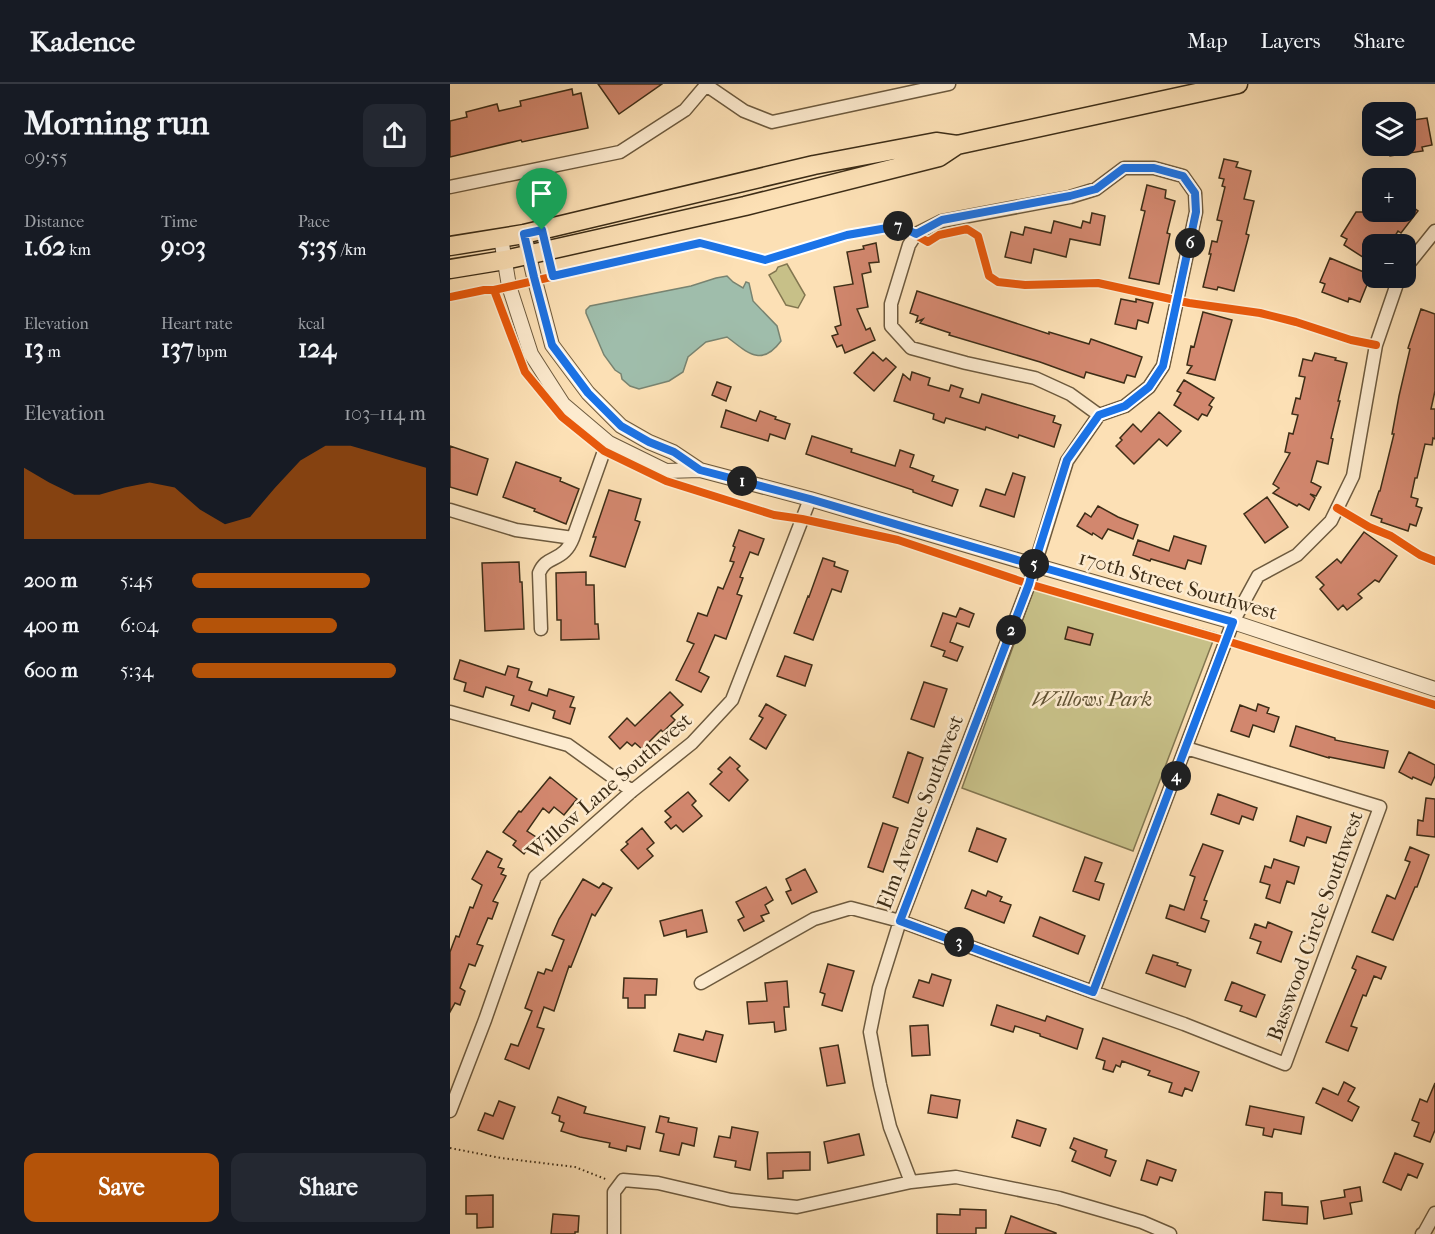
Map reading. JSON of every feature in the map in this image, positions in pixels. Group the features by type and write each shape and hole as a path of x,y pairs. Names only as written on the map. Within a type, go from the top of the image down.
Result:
{"main road":[{"path":"450,246 524,234 814,165 936,142 957,145 1238,84"},
{"path":"450,269 505,260 746,207 939,157 957,145"}],"street":[{"path":"450,187 620,152 685,110 707,84 744,111 772,122 949,84"},
{"path":"1124,168 1154,168 1183,176 1195,193 1196,212 1163,366 1149,387 1125,406 1099,415 1070,394 1035,378 911,348 891,326 891,304 909,245 916,234 942,220 1096,189 1124,168"},
{"path":"1416,255 1435,231"},
{"name":"170th Street Southwest","path":"524,234 552,345 588,393 621,426 649,442 674,452 700,470"},
{"name":"170th Street Southwest","path":"501,238 509,286 531,354 564,404 609,443 666,471 700,470 810,499 1233,622 1435,689"},
{"path":"1093,992 1233,622 1258,576 1297,555 1331,521 1353,476 1376,345 1396,288"},
{"name":"Elm Avenue Southwest","path":"910,1182 890,1127 870,1032 879,988 900,921 1029,584 1067,460 1099,415"},
{"path":"541,629 539,573 542,565 570,546 609,443"},
{"name":"Willow Lane Southwest","path":"450,1111 485,1020 535,877 632,791 692,743 732,700 810,499"},
{"path":"450,510 516,530 573,538"},
{"path":"450,712 568,744 632,791"},
{"name":"Basswood Circle Southwest","path":"701,983 814,919 851,908 900,921 1184,1024 1285,1064 1380,807 1186,748"},
{"path":"614,1234 614,1192 621,1183 658,1183 731,1200 797,1207 910,1182 956,1177 1059,1198 1140,1228 1170,1234"},
{"path":"1422,1234 1435,1213"}],"path":[{"path":"450,1148 501,1158 574,1167 621,1183"}],"green space":[{"path":"787,264 805,295 798,308 786,305 769,275 778,267"},
{"name":"Willows Park","path":"1036,583 1216,633 1133,851 962,788"}],"shaded area":[{"path":"727,276 743,288 746,282 749,283 753,301 777,326 781,341 774,349 767,354 754,355 727,337 706,342 688,357 683,372 669,381 639,389 630,386 622,379 621,374 615,370 604,355 586,313 590,306 691,286"}],"building":[{"path":"598,84 662,84 619,114"},
{"path":"572,89 573,95 581,93 588,128 522,142 521,140 450,157 450,121 467,117 466,112 497,104 499,111 521,106 520,101"},
{"path":"1427,118 1432,145 1422,147 1423,151 1416,152 1416,120"},
{"path":"1224,159 1238,162 1236,167 1251,171 1244,199 1254,201 1246,234 1249,235 1234,291 1218,287 1217,290 1203,287 1212,241 1217,242 1222,221 1217,220 1225,187 1222,186 1224,179 1219,178"},
{"path":"1147,185 1166,190 1165,198 1175,201 1159,284 1129,278 1145,211 1141,210"},
{"path":"1356,212 1362,212 1362,222 1410,222 1401,233 1398,231 1396,234 1362,234 1362,257 1344,245 1347,239 1341,236"},
{"path":"1092,213 1105,216 1100,245 1070,239 1066,257 1034,249 1031,263 1005,257 1011,232 1023,235 1025,227 1051,233 1054,221 1081,228 1083,221 1090,223"},
{"path":"876,243 879,262 869,263 871,272 862,274 868,307 857,309 866,330 870,328 875,340 845,353 842,345 837,347 832,336 838,334 835,327 841,325 834,287 853,284 847,252 864,249 863,246"},
{"path":"1330,258 1362,271 1362,288 1366,288 1360,302 1349,298 1348,302 1322,292 1325,284 1320,282"},
{"path":"917,291 1049,334 1049,332 1089,344 1091,339 1142,357 1135,377 1127,375 1124,383 1086,372 1084,378 1040,362 949,335 950,333 920,323 923,319 916,322 918,316 910,313"},
{"path":"1121,299 1136,302 1136,299 1153,303 1148,323 1138,320 1136,329 1115,324"},
{"path":"1421,309 1435,314 1435,391 1431,409 1435,409 1435,439 1433,438 1432,445 1425,444 1417,478 1415,478 1411,497 1418,499 1416,506 1422,508 1416,526 1410,524 1408,531 1381,522 1382,519 1371,515 1380,491 1394,434 1392,434 1399,396 1410,349 1408,348"},
{"path":"1203,312 1232,320 1215,380 1187,373 1192,366 1187,365"},
{"path":"873,352 883,361 886,358 896,367 874,391 854,373"},
{"path":"1315,353 1347,363 1331,438 1333,439 1328,464 1317,461 1311,482 1321,487 1316,496 1310,494 1315,498 1309,510 1273,493 1279,488 1273,484 1290,453 1285,452 1289,433 1293,434 1298,415 1292,414 1296,398 1300,399 1305,377 1299,376 1303,359 1312,361"},
{"path":"912,372 930,378 928,385 949,391 951,385 963,389 960,397 979,403 982,394 1055,416 1053,422 1061,425 1054,447 1019,435 1018,438 986,427 985,430 946,418 944,423 933,419 934,414 894,401 903,374 910,380"},
{"path":"1184,380 1214,398 1209,405 1212,407 1207,416 1202,414 1198,420 1174,405 1181,393 1177,391"},
{"path":"717,382 731,387 726,401 712,395"},
{"path":"726,410 756,421 760,411 776,417 775,419 790,424 785,439 770,434 768,441 721,427"},
{"path":"1159,412 1181,431 1167,446 1159,439 1134,464 1116,446 1133,424 1141,432"},
{"path":"812,436 895,466 900,450 914,455 910,467 934,476 932,481 958,490 952,506 913,492 913,490 806,454"},
{"path":"450,446 488,459 477,495 450,487"},
{"path":"516,462 561,478 560,481 579,489 566,524 503,497"},
{"path":"1013,473 1025,477 1014,517 980,506 986,489 1005,495"},
{"path":"609,490 641,499 635,520 640,522 625,567 590,556 596,537 593,537"},
{"path":"1267,497 1288,527 1265,543 1244,514"},
{"path":"1098,506 1138,525 1133,539 1108,529 1102,539 1077,526 1085,513 1091,517"},
{"path":"739,530 764,539 758,555 750,552 740,577 743,578 737,594 742,596 726,639 715,635 699,672 709,677 701,692 676,680 694,644 687,641 698,613 707,616 718,587 723,589 734,562 730,561"},
{"path":"1364,532 1397,556 1379,582 1375,580 1358,594 1362,598 1347,610 1343,605 1338,610 1320,589 1324,585 1316,577 1337,559 1341,563"},
{"path":"1174,536 1206,546 1201,564 1188,560 1185,569 1133,555 1138,540 1169,551"},
{"path":"823,558 835,562 834,566 848,571 841,592 832,589 813,640 794,633"},
{"path":"519,562 524,629 485,631 482,563"},
{"path":"586,572 586,585 594,585 595,624 598,624 599,639 561,640 561,620 557,620 556,573"},
{"path":"960,608 974,614 969,627 957,623 950,642 963,647 957,661 943,656 945,651 931,646 943,613 956,617"},
{"path":"1068,627 1093,634 1090,645 1065,639"},
{"path":"785,656 812,665 805,686 777,676"},
{"path":"460,660 505,675 508,666 519,669 517,677 532,682 529,690 547,696 549,689 574,697 570,707 575,708 570,724 553,718 555,711 532,703 529,711 511,705 514,696 486,687 483,697 464,691 466,683 454,679"},
{"path":"924,682 947,689 934,727 911,719"},
{"path":"670,692 683,705 671,716 675,720 642,749 635,743 632,746 627,742 620,749 609,737 627,718 635,726"},
{"path":"766,704 786,715 766,749 750,739 763,718 759,716"},
{"path":"1258,704 1269,708 1267,713 1279,717 1274,732 1253,725 1249,737 1231,731 1240,705 1256,711"},
{"path":"1296,726 1335,738 1335,740 1388,751 1384,768 1329,758 1290,746"},
{"path":"908,752 923,758 908,803 893,797"},
{"path":"1409,752 1435,765 1435,776 1431,785 1399,772"},
{"path":"730,757 740,766 737,769 748,780 729,801 710,784 722,772 718,769"},
{"path":"550,777 577,799 564,815 554,807 549,813 543,808 527,831 536,837 524,854 513,845 516,841 503,832"},
{"path":"688,792 696,801 692,805 702,816 683,832 676,825 671,829 665,822 671,817 665,811"},
{"path":"1218,794 1257,808 1253,820 1242,816 1239,824 1211,814"},
{"path":"1426,798 1435,799 1435,837 1417,835 1418,820 1423,821"},
{"path":"1297,816 1331,827 1326,843 1307,837 1304,846 1290,841"},
{"path":"883,823 898,828 883,872 868,867"},
{"path":"642,828 654,843 647,849 653,856 638,869 621,850 628,844 626,842"},
{"path":"977,828 1006,839 997,862 969,851"},
{"path":"1203,844 1223,851 1204,900 1207,901 1201,918 1209,921 1205,932 1166,918 1170,905 1184,910 1195,877 1190,875"},
{"path":"1410,847 1429,855 1393,940 1372,932 1387,895 1395,899 1410,862 1405,860"},
{"path":"487,851 502,859 498,867 504,869 501,874 506,876 493,901 498,903 492,919 488,918 477,944 483,946 475,966 469,964 460,988 465,991 460,1005 455,1003 450,1012 450,952 482,885 472,879"},
{"path":"1085,857 1102,863 1095,881 1104,884 1099,900 1073,891"},
{"path":"1274,859 1299,867 1294,884 1287,881 1280,903 1266,898 1270,885 1260,882 1265,866 1271,868"},
{"path":"805,869 817,892 792,904 786,892 791,890 786,879"},
{"path":"583,879 599,888 603,883 612,888 595,916 592,914 571,967 569,966 554,1011 544,1007 537,1027 544,1029 529,1069 505,1059 511,1044 518,1046 532,1011 525,1008 538,972 544,974 546,969 552,971 564,940 552,935"},
{"path":"766,887 773,900 765,905 769,913 761,916 764,921 744,931 738,920 744,917 736,902"},
{"path":"972,890 986,896 988,891 1002,897 1000,901 1011,905 1004,923 965,908"},
{"path":"702,910 707,932 687,937 686,930 664,936 660,921"},
{"path":"1040,917 1085,936 1078,954 1033,936"},
{"path":"1268,922 1292,932 1281,962 1257,953 1261,942 1250,938 1255,924 1266,928"},
{"path":"1153,955 1191,970 1185,987 1146,973"},
{"path":"1357,956 1386,967 1381,979 1374,976 1366,996 1363,995 1351,1026 1357,1028 1348,1051 1326,1042 1356,970 1352,968"},
{"path":"828,964 854,971 842,1011 822,1005 825,994 820,992"},
{"path":"932,974 951,980 943,1006 913,997 919,980 929,983"},
{"path":"624,978 657,979 656,995 645,995 645,1008 628,1008 628,998 623,998"},
{"path":"787,981 789,1007 784,1007 786,1030 775,1032 774,1022 749,1024 747,1002 767,1001 765,983"},
{"path":"1232,982 1265,995 1256,1017 1240,1011 1242,1006 1225,1000"},
{"path":"997,1005 1045,1021 1047,1016 1083,1029 1077,1049 1015,1026 1013,1032 991,1025"},
{"path":"928,1025 930,1055 912,1056 910,1026"},
{"path":"706,1031 723,1035 716,1062 674,1051 679,1034 703,1040"},
{"path":"1103,1038 1199,1072 1192,1091 1185,1088 1182,1096 1169,1092 1172,1083 1148,1075 1150,1071 1122,1061 1120,1067 1116,1065 1113,1072 1103,1069 1105,1061 1096,1058"},
{"path":"838,1045 845,1083 827,1086 820,1048"},
{"path":"1344,1082 1355,1088 1348,1101 1359,1107 1352,1121 1316,1103 1323,1088 1338,1095"},
{"path":"1435,1083 1435,1130 1430,1142 1414,1136 1419,1123 1412,1120 1420,1099 1427,1102"},
{"path":"931,1095 960,1100 957,1118 928,1113"},
{"path":"558,1097 586,1107 584,1113 645,1127 640,1149 627,1146 626,1151 609,1147 610,1143 561,1131 564,1123 559,1121 560,1116 552,1113"},
{"path":"499,1101 515,1107 503,1139 478,1130 485,1113 493,1116"},
{"path":"1250,1106 1304,1117 1301,1134 1274,1129 1272,1137 1263,1135 1264,1128 1246,1125"},
{"path":"660,1116 669,1118 668,1122 697,1128 694,1146 682,1143 679,1155 660,1151 664,1134 656,1132"},
{"path":"1017,1120 1046,1129 1040,1146 1012,1137"},
{"path":"732,1127 758,1132 750,1170 735,1167 736,1161 714,1157 719,1136 730,1138"},
{"path":"859,1134 864,1155 828,1163 824,1142"},
{"path":"1074,1138 1107,1150 1105,1157 1116,1161 1110,1176 1072,1161 1076,1151 1070,1148"},
{"path":"810,1152 810,1170 783,1171 783,1178 768,1179 767,1153"},
{"path":"1395,1153 1423,1164 1417,1178 1408,1174 1401,1190 1383,1182"},
{"path":"1147,1160 1176,1170 1172,1181 1160,1177 1157,1185 1141,1180"},
{"path":"1360,1187 1362,1201 1350,1203 1352,1214 1324,1219 1321,1201 1345,1197 1344,1190"},
{"path":"1265,1192 1282,1193 1282,1205 1308,1207 1307,1224 1263,1220"},
{"path":"493,1195 493,1227 477,1228 477,1214 466,1214 466,1196"},
{"path":"960,1209 986,1210 986,1228 976,1228 976,1234 937,1234 937,1214 960,1215"},
{"path":"553,1214 579,1216 578,1232 551,1234"},
{"path":"1011,1216 1056,1233 1056,1234 1005,1234"}],"cycle path":[{"path":"494,290 700,243 765,260 847,235 893,227 900,226 928,242 939,235 967,229 978,236 989,276 998,282 1025,285 1098,283 1189,303 1260,313 1351,340 1376,345"},
{"path":"450,297 494,290 525,372 562,417 604,451 666,481 774,515 898,540 1029,584 1227,641 1435,705"},
{"path":"1337,508 1369,527 1391,536 1420,555 1435,561"}],"route":[{"path":"542,230 524,234 552,345 588,393 621,426 649,442 674,452 700,470 810,499 1034,565 1029,584 900,921 1093,992 1233,622 1034,565 1067,460 1099,415 1125,406 1149,387 1163,366 1196,212 1195,193 1183,176 1154,168 1124,168 1096,189 1070,196 942,220 916,234 900,226 847,235 765,260 700,243 553,276 542,230"}]}
